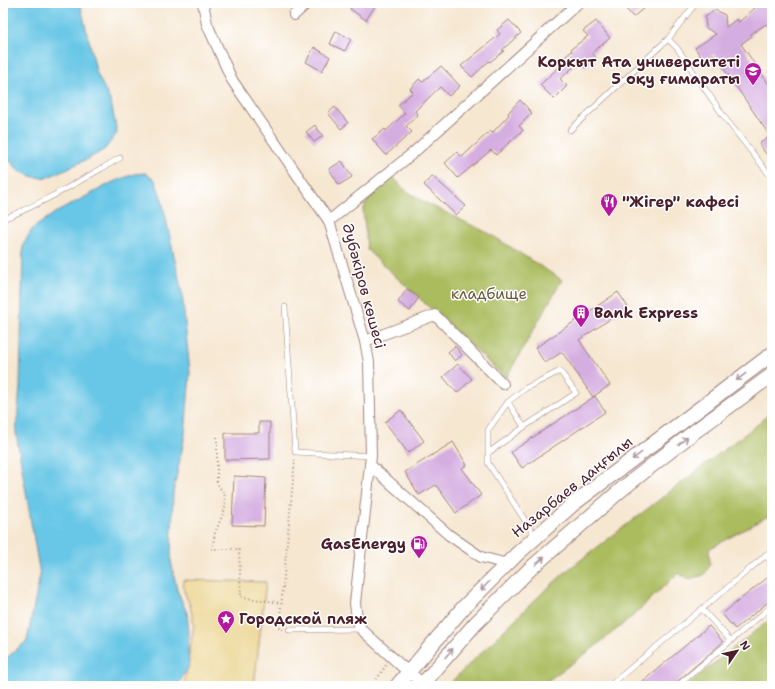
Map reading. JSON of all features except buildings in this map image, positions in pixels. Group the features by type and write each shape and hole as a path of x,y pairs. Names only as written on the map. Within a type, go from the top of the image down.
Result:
{"main road":[{"name":"Назарбаев даңғылы","path":"397,686 463,608 507,564 572,505 772,354"},
{"path":"424,685 475,624 530,569 622,489 694,432 772,375"}],"street":[{"path":"203,3 207,24 232,80 330,221"},
{"path":"294,15 307,3"},
{"name":"Әубәкіров көшесі","path":"361,629 357,618 355,603 370,460 369,362 365,341 330,221 412,153 578,3"},
{"path":"365,341 435,315 503,384"},
{"path":"370,460 449,535 481,557 507,564"},
{"path":"361,629 424,685"}],"lane":[{"path":"570,130 668,39 696,3"},
{"path":"668,39 677,48 725,118 772,178"},
{"path":"3,219 49,198 120,158"},
{"path":"285,307 295,452 370,460"},
{"path":"488,453 524,427 576,393 560,371 526,388 508,402 488,430 488,453 488,463 536,537"},
{"path":"508,402 524,427"},
{"path":"614,686 614,682 772,550"},
{"path":"765,555 772,563"},
{"path":"678,686 772,606"},
{"path":"702,609 731,641"},
{"path":"289,630 361,629"}],"path":[{"path":"218,437 217,483 225,496 225,508 215,533 212,549 238,549 241,597 282,603"},
{"path":"289,630 279,629 295,452"},
{"path":"372,686 391,656"}],"green space":[{"name":"кладбище","path":"392,176 404,189 422,201 490,234 562,280 506,378 367,250 363,210 371,193"},
{"path":"772,411 772,514 709,549 710,565 704,575 689,579 678,573 634,615 592,649 540,686 447,686 540,595 569,569 758,424"},
{"path":"772,618 772,686 685,686"}],"sand":[{"name":"Городской пляж","path":"183,580 266,582 254,686 184,686 194,624 190,605 184,591"}],"water":[{"path":"3,3 80,3 97,74 111,102 117,133 105,149 90,158 46,178 34,177 19,171 3,153"},
{"path":"145,173 155,180 162,200 182,293 190,373 185,435 173,493 171,561 177,590 187,613 189,632 188,669 177,686 3,686 3,661 27,641 40,575 16,433 20,386 23,245 33,228 55,213 113,182 134,174"}],"place":[{"name":"Коркыт Ата университеті 5 оқу ғимараты","path":"753,86"},
{"name":"\"Жігер\" кафесі","path":"609,217"},
{"name":"Bank Express","path":"581,328"},
{"name":"GasEnergy","path":"419,559"},
{"name":"Городской пляж","path":"226,634"}]}
